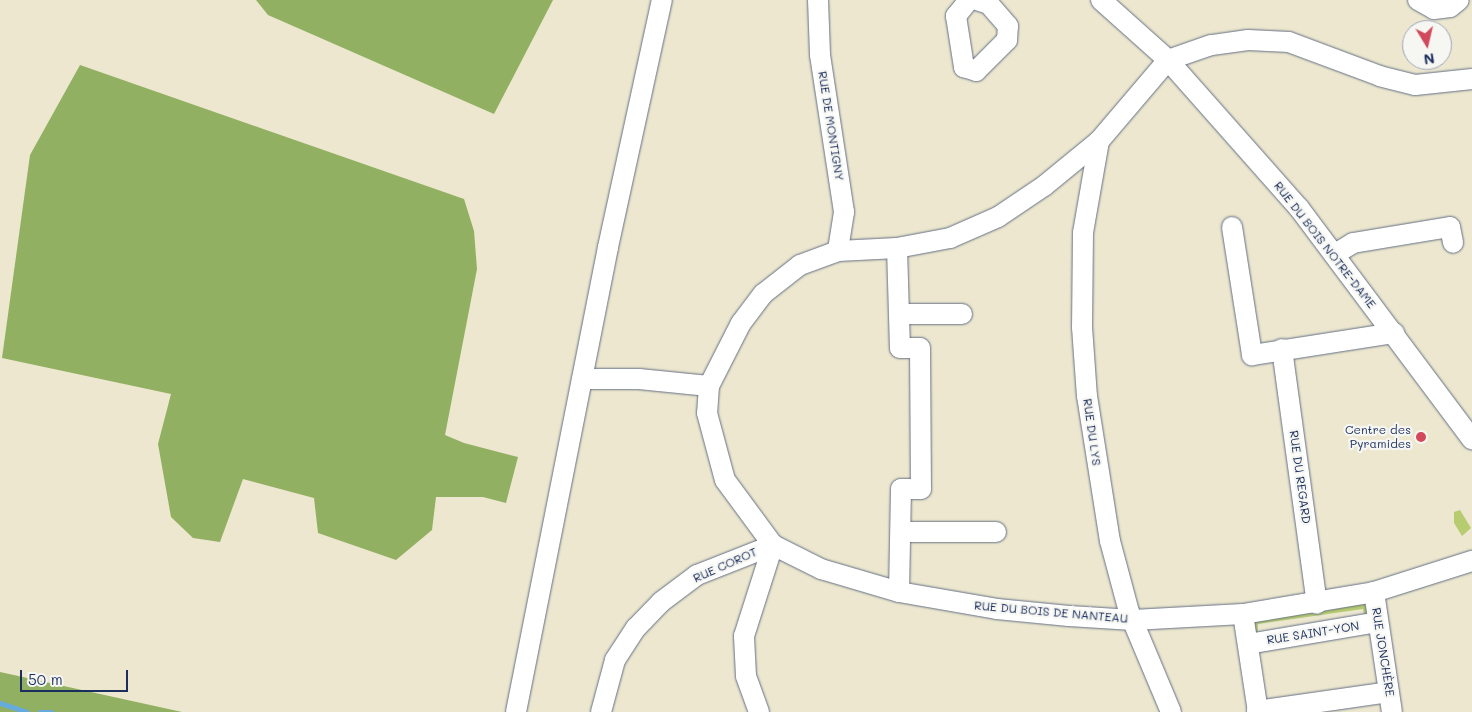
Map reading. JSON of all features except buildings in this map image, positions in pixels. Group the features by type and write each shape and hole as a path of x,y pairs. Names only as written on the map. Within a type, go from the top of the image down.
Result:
{"street":[{"path":"516,712 582,379 662,0"},
{"name":"RUE DE MONTIGNY","path":"818,0 820,55 844,212 838,251"},
{"path":"969,0 956,16 964,67 976,71 1008,40 1008,26 986,1"},
{"name":"RUE DU BOIS NOTRE-DAME","path":"1101,0 1168,60 1335,254 1472,439"},
{"path":"1418,0 1434,9 1450,7 1459,0"},
{"path":"1168,60 1211,45 1248,40 1289,42 1380,76 1415,85 1472,79"},
{"name":"RUE DU BOIS DE NANTEAU","path":"1168,60 1099,141 1044,186 998,217 950,238 897,248 838,251 800,265 763,294 741,323 709,386 707,413 725,480 773,545 822,569 899,592 997,609 1132,620 1243,614 1317,604 1374,592 1472,561"},
{"name":"RUE DU LYS","path":"1099,141 1083,233 1082,327 1087,396 1100,489 1110,541 1132,620 1171,712"},
{"path":"1335,254 1353,243 1450,227 1453,243"},
{"path":"1232,228 1252,355 1394,333"},
{"path":"897,248 900,348 920,348 921,489 901,489 899,592"},
{"path":"899,314 962,314"},
{"name":"RUE DU REGARD","path":"1282,349 1317,604"},
{"path":"582,379 639,379 709,386"},
{"path":"901,532 996,532"},
{"path":"759,712 746,676 744,636 773,545"},
{"name":"RUE COROT","path":"601,712 615,660 636,628 661,602 697,575 773,545"},
{"name":"RUE JONCHÈRE","path":"1374,592 1392,712"},
{"path":"1243,614 1258,711 1389,692"},
{"name":"RUE SAINT-YON","path":"1248,644 1378,622"}],"green space":[{"path":"256,0 553,0 494,114 268,15"},
{"path":"80,65 464,199 474,231 477,269 445,435 464,443 518,457 506,503 483,497 436,497 432,530 396,560 318,533 314,498 243,479 220,542 193,538 171,517 158,444 171,394 2,358 30,155"},
{"path":"1460,510 1471,528 1462,536 1454,523 1454,512"},
{"path":"1362,602 1368,605 1371,614 1365,619 1363,609 1258,624 1257,639 1253,621"},
{"path":"0,672 182,712 0,712"}],"waterway":[{"path":"0,703 27,712"},
{"path":"40,712 52,712"}],"place":[{"name":"Centre des Pyramides","path":"1421,437"}]}
